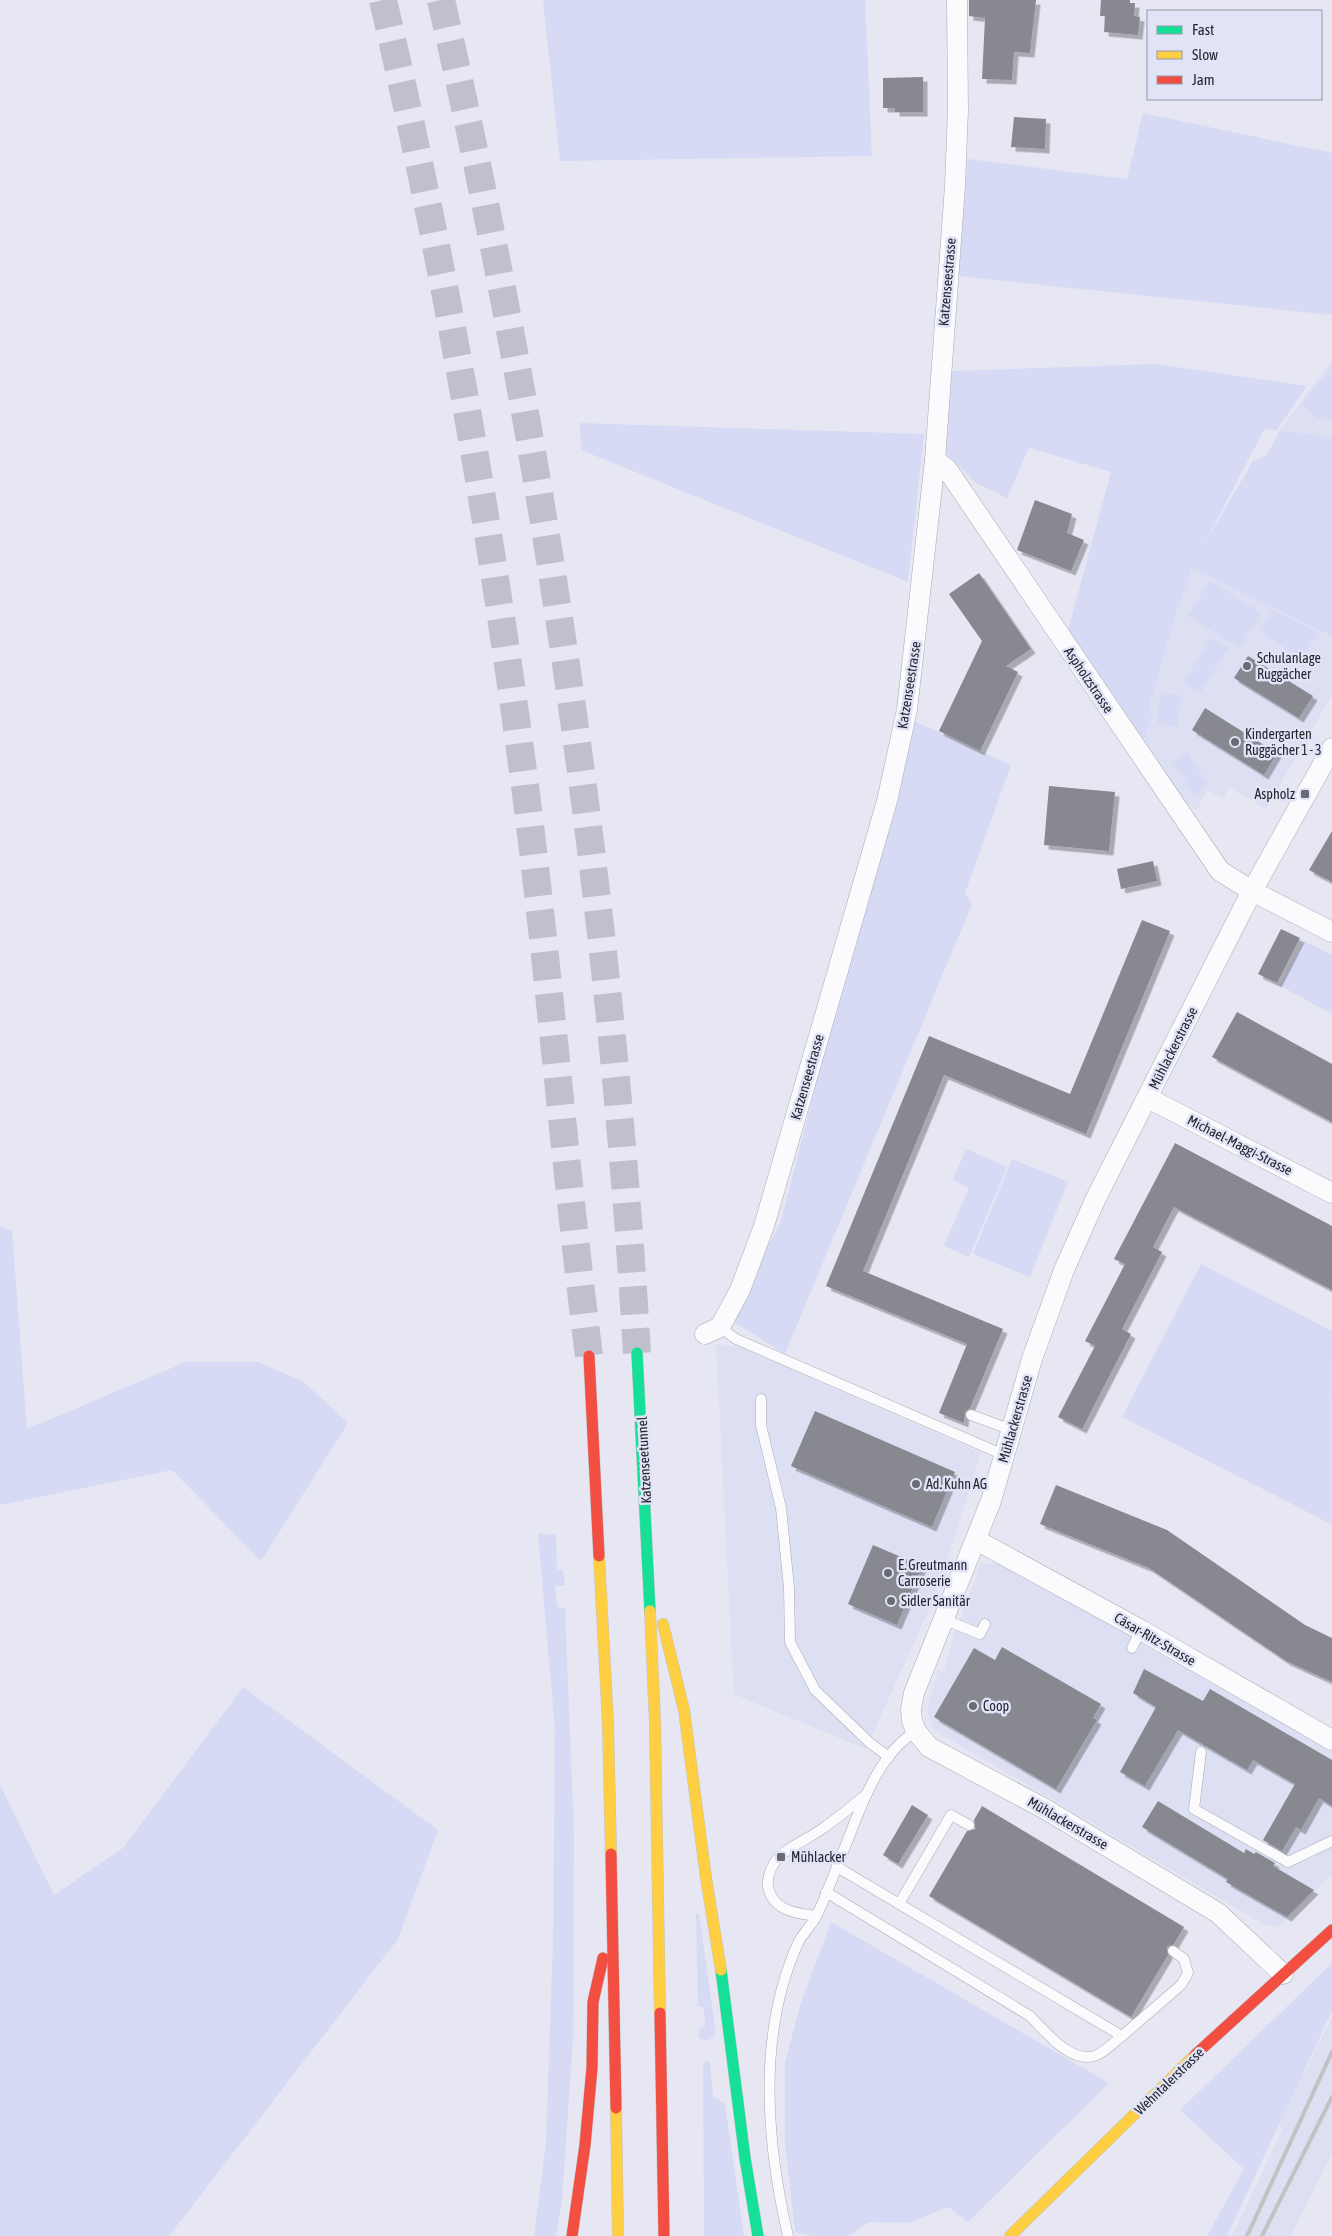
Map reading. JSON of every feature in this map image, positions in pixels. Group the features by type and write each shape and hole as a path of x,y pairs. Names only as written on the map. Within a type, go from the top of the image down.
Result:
{"main road":[{"name":"Katzenseetunnel","path":"637,1353 649,1567"},
{"path":"589,1356 603,1614 613,1915 618,2236"},
{"path":"649,1567 658,1818 664,2236"},
{"path":"649,1567 684,1710 706,1878 718,1948 745,2158 758,2236"},
{"path":"572,2236 585,2145 592,2068 593,2002 613,1915"},
{"name":"Wehntalerstrasse","path":"1010,2236 1169,2079 1332,1930"}],"street":[{"name":"Katzenseestrasse","path":"713,1331 740,1290 764,1226 887,801 907,710 935,460 955,186 958,110 957,0"},
{"name":"Aspholzstrasse","path":"935,460 947,469 1220,871 1252,891 1332,932"},
{"name":"Mühlackerstrasse","path":"1283,1974 1218,1913 1045,1809 929,1747 916,1731 911,1709 914,1693 942,1619 991,1501 1032,1359 1064,1270 1096,1198 1252,891 1332,748"},
{"name":"Michael-Maggi-Strasse","path":"1148,1098 1332,1193"},
{"name":"Cäsar-Ritz-Strasse","path":"976,1540 1141,1630 1332,1740"}],"lane":[{"path":"713,1331 744,1342 1004,1455"},
{"path":"761,1399 761,1425 781,1508 789,1588 790,1642 815,1690 870,1743 889,1757"},
{"path":"971,1415 1012,1430"},
{"path":"942,1619 980,1634 985,1624"},
{"path":"1132,1648 1141,1630"},
{"path":"788,2236 772,2142 771,2044 774,2019 782,1988 799,1942 816,1916 868,1793 901,1740 916,1731"},
{"path":"1201,1752 1194,1809 1288,1862 1332,1841"},
{"path":"816,1916 794,1913 780,1907 770,1896 769,1872 780,1857 823,1828 868,1793"},
{"path":"899,1904 951,1815 969,1825"},
{"path":"837,1867 1122,2036"},
{"path":"826,1892 1030,2016 1053,2041 1083,2057 1096,2055 1122,2036 1181,1985 1188,1973 1184,1959 1172,1951"}],"shaded area":[{"path":"543,0 865,0 872,156 560,161"},
{"path":"1143,113 1332,153 1332,315 957,276 968,159 1127,179"},
{"path":"1332,360 1332,438 1280,430"},
{"path":"1155,364 1307,386 1276,431 1265,428 1202,548 1253,461 1267,455 1280,430 1332,438 1332,636 1192,568 1175,616 1150,704 1152,716 1143,742 1068,630 1111,472 1029,448 1007,498 976,483 946,453 952,371"},
{"path":"1332,366 1332,421 1319,419 1302,405"},
{"path":"580,423 924,434 908,582 581,450"},
{"name":"Schulanlage Ruggächer","path":"1192,567 1332,636 1332,695 1266,809 1229,787 1223,799 1207,790 1197,810 1180,799 1143,742 1152,716 1150,704 1175,616"},
{"path":"1210,581 1261,613 1240,648 1188,616"},
{"path":"1272,610 1318,633 1302,659 1260,631"},
{"path":"1211,638 1228,648 1201,692 1184,682"},
{"path":"1160,693 1181,695 1177,727 1157,724"},
{"path":"914,721 1011,765 965,893 972,904 785,1354 731,1320 781,1221 836,1005"},
{"path":"1187,752 1208,785 1194,795 1173,761"},
{"path":"1304,941 1332,955 1332,1014 1280,986"},
{"path":"966,1149 1007,1167 969,1257 944,1246 969,1188 953,1180"},
{"path":"1012,1159 1068,1182 1030,1277 973,1254"},
{"path":"0,1226 12,1231 27,1429 186,1362 258,1362 304,1382 348,1423 261,1561 172,1470 0,1505"},
{"path":"1201,1264 1332,1331 1331,1524 1122,1417"},
{"path":"716,1344 743,1348 981,1453 936,1594 866,1749 734,1694"},
{"path":"538,1533 556,1535 557,1569 563,1570 565,1585 555,1586 557,1607 565,1608 574,1834 573,2040 562,2200 556,2236 534,2236 546,2143 553,1937 555,1730"},
{"path":"1001,1563 1332,1748 1332,1875 1277,1927 1265,1925 934,1730 927,1711 938,1671 944,1672 953,1638 981,1564"},
{"path":"243,1687 438,1830 398,1939 169,2236 0,2236 0,1785 54,1895 123,1848"},
{"path":"696,1914 699,1914 716,2034 708,2041 699,2038 700,2028 705,2027 704,2007 698,2006"},
{"path":"831,1922 1109,2083 968,2222 948,2207 908,2223 869,2222 849,2236 812,2236 795,2232 785,2142 785,2063 800,2005"},
{"path":"1332,1963 1332,2011 1227,2236 1207,2236 1244,2169 1180,2110"},
{"path":"1332,2018 1332,2153 1291,2236 1232,2236 1283,2129 1278,2124"},
{"path":"710,2061 713,2097 725,2104 744,2236 704,2236 703,2062"}],"building":[{"path":"969,0 1036,0 1030,53 1014,52 1012,80 982,79 985,18 969,16"},
{"path":"1101,0 1130,0 1130,3 1135,3 1134,16 1140,17 1138,35 1104,32 1105,16 1100,16"},
{"path":"923,77 923,112 895,112 895,108 883,108 883,78"},
{"path":"1014,117 1046,119 1045,149 1011,147"},
{"path":"1035,500 1072,514 1067,533 1084,540 1071,571 1017,550"},
{"path":"979,573 1031,649 1006,666 1018,672 980,751 939,731 982,641 949,594"},
{"path":"1248,656 1313,696 1299,718 1234,678"},
{"name":"Kindergarten Ruggächer 1 - 3","path":"1205,708 1277,753 1264,775 1192,730"},
{"path":"1049,786 1115,792 1109,851 1044,845"},
{"path":"1332,831 1332,882 1309,870"},
{"path":"1153,861 1157,881 1121,889 1117,869"},
{"path":"1142,920 1170,931 1086,1134 944,1075 863,1271 1003,1329 970,1408 965,1412 964,1423 939,1413 967,1344 826,1286 929,1036 1070,1094"},
{"path":"1281,929 1300,938 1277,983 1258,974"},
{"path":"1237,1012 1332,1064 1332,1122 1212,1057"},
{"path":"1175,1143 1332,1226 1332,1290 1174,1207 1153,1247 1162,1252 1122,1329 1131,1334 1082,1429 1058,1417 1095,1346 1085,1341 1125,1264 1114,1259"},
{"path":"815,1411 955,1472 932,1527 791,1466"},
{"path":"1056,1485 1167,1530 1305,1625 1332,1638 1332,1682 1286,1661 1149,1568 1040,1524"},
{"path":"873,1545 922,1566 897,1625 848,1604"},
{"path":"1002,1647 1101,1704 1093,1718 1097,1720 1056,1789 934,1717 974,1648 995,1660"},
{"path":"1144,1669 1203,1701 1210,1689 1332,1760 1332,1806 1319,1798 1301,1830 1296,1827 1282,1851 1263,1840 1295,1784 1253,1760 1247,1770 1178,1730 1145,1786 1120,1772 1156,1707 1133,1693"},
{"path":"1158,1801 1244,1853 1246,1849 1254,1854 1256,1852 1275,1863 1273,1866 1314,1890 1287,1917 1226,1882 1228,1879 1142,1827"},
{"path":"912,1805 928,1815 898,1864 883,1855"},
{"path":"982,1806 1184,1927 1174,1944 1167,1947 1168,1955 1131,2017 929,1896 967,1831 975,1829 974,1820"}],"tunnel":[{"path":"383,0 446,296 497,594 535,864 572,1216 589,1356"},
{"path":"441,0 478,167 511,335 541,503 567,672 590,842 609,1012 625,1182 637,1353"}],"railway":[{"path":"1247,2236 1332,2052"},
{"path":"1262,2236 1332,2097"}],"traffic: fast":[{"path":"637,1353 650,1611"},
{"path":"721,1970 745,2158 758,2236"}],"traffic: slow":[{"path":"599,1556 608,1723 611,1854"},
{"path":"650,1611 655,1722 660,2013"},
{"path":"663,1624 684,1710 706,1878 721,1970"},
{"path":"1010,2236 1195,2055"},
{"path":"616,2108 618,2236"}],"traffic: jam":[{"path":"589,1356 599,1556"},
{"path":"611,1854 616,2108"},
{"path":"1195,2055 1332,1930"},
{"path":"572,2236 585,2145 592,2068 593,2002 603,1958"},
{"path":"660,2013 664,2236"}],"place":[{"name":"Schulanlage Ruggächer","path":"1247,666"},
{"name":"Kindergarten Ruggächer 1 - 3","path":"1235,742"},
{"name":"Aspholz","path":"1305,794"},
{"name":"Ad. Kuhn AG","path":"916,1484"},
{"name":"E. Greutmann Carroserie","path":"888,1573"},
{"name":"Sidler Sanitär","path":"891,1601"},
{"name":"Coop","path":"973,1706"},
{"name":"Mühlacker","path":"781,1857"}]}
